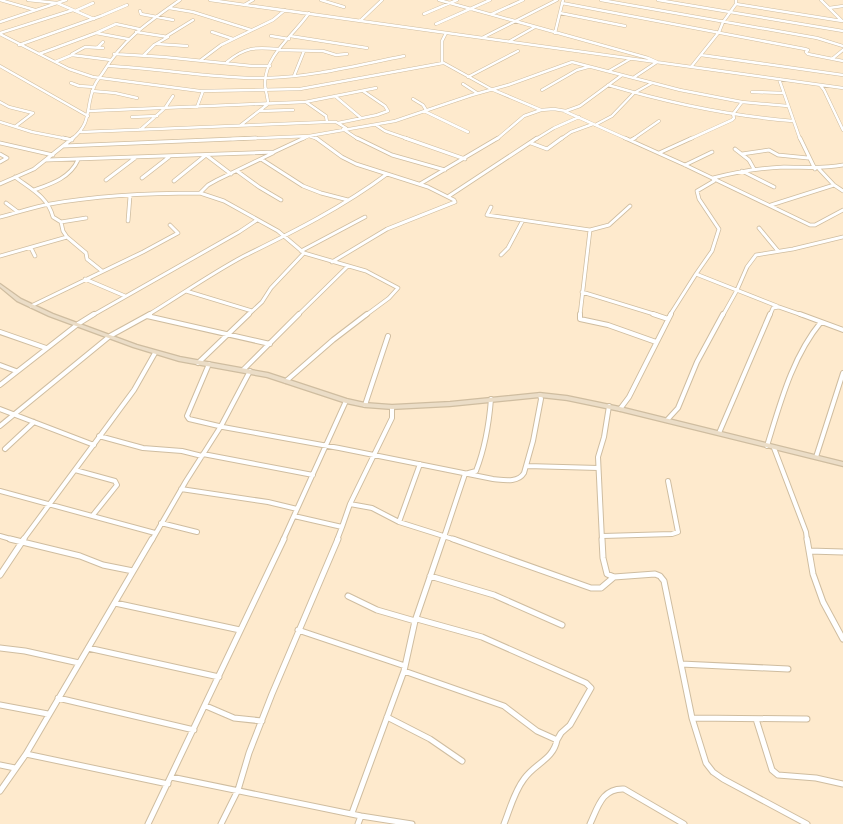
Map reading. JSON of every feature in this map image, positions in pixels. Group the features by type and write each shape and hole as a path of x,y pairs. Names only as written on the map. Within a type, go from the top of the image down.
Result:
{"street":[{"path":"0,0 35,10"},
{"path":"28,0 57,3 95,19"},
{"path":"0,22 66,0"},
{"path":"0,184 34,169 81,132 88,116 92,91 114,54 139,29 180,0"},
{"path":"210,0 843,88"},
{"path":"243,5 253,0"},
{"path":"320,0 344,7"},
{"path":"360,21 382,0"},
{"path":"439,0 648,58 656,62"},
{"path":"424,14 457,0"},
{"path":"436,24 490,0"},
{"path":"492,15 523,0"},
{"path":"481,38 557,0"},
{"path":"601,0 817,38 843,46"},
{"path":"658,0 843,31"},
{"path":"691,66 719,32 723,22 736,4 736,0"},
{"path":"821,0 842,21"},
{"path":"555,33 563,2 807,49 808,54 843,61"},
{"path":"0,34 93,3"},
{"path":"736,4 842,21"},
{"path":"19,45 95,19 127,5"},
{"path":"829,8 843,6"},
{"path":"169,8 193,12 251,30"},
{"path":"201,60 221,45 273,20 285,10"},
{"path":"140,11 141,14 173,20"},
{"path":"268,104 265,78 270,66 278,49 309,13"},
{"path":"560,13 625,26"},
{"path":"838,17 843,16"},
{"path":"143,56 167,36 193,20"},
{"path":"39,54 116,24 139,29"},
{"path":"510,42 535,27"},
{"path":"136,32 167,36"},
{"path":"212,32 233,39"},
{"path":"96,33 128,39"},
{"path":"443,62 442,42 446,33"},
{"path":"0,34 19,45 69,69 99,78 203,90 300,89 443,62 491,89 541,110"},
{"path":"271,36 366,48"},
{"path":"97,48 103,42"},
{"path":"157,44 187,46"},
{"path":"55,62 72,55 85,47 102,48"},
{"path":"227,62 236,54 251,47 323,51 336,55 347,54"},
{"path":"832,59 843,50"},
{"path":"294,76 304,51"},
{"path":"468,77 518,51"},
{"path":"114,54 270,66"},
{"path":"72,55 111,60"},
{"path":"701,55 843,75"},
{"path":"108,66 140,67 216,75 265,78 294,76 404,56"},
{"path":"609,71 630,59"},
{"path":"633,78 656,62"},
{"path":"64,146 309,136 395,121 477,93 508,85 570,63 609,71 652,83 742,102 788,106"},
{"path":"0,66 88,116"},
{"path":"542,90 577,70 589,67"},
{"path":"564,111 586,103 622,75"},
{"path":"779,79 793,121 808,158 817,169 834,185 843,191"},
{"path":"71,83 79,86 94,87"},
{"path":"531,143 547,149 571,132 612,116 634,93 652,83"},
{"path":"462,84 477,93"},
{"path":"820,84 843,130"},
{"path":"608,85 666,102 733,114 793,121"},
{"path":"89,111 305,102 376,88"},
{"path":"197,107 203,90"},
{"path":"81,132 241,125 307,124 327,122 338,123 388,111 385,106 363,90"},
{"path":"92,91 115,93 137,98"},
{"path":"752,92 784,93"},
{"path":"140,130 165,108 173,96"},
{"path":"335,96 361,118"},
{"path":"413,99 423,105 425,111 468,132"},
{"path":"0,102 9,107 33,113 16,126"},
{"path":"305,102 326,116 327,122"},
{"path":"659,153 732,120 734,118 733,114 742,102"},
{"path":"241,125 268,104"},
{"path":"420,184 502,136 524,116 541,110 554,109 564,111 631,140 812,225 843,210"},
{"path":"258,111 293,110"},
{"path":"132,117 157,116"},
{"path":"449,196 531,143 540,135 554,127 579,118"},
{"path":"631,140 639,136 651,125 660,121"},
{"path":"0,122 32,132 72,140"},
{"path":"838,122 843,123"},
{"path":"338,123 358,140 416,164 445,170"},
{"path":"376,125 385,131 465,159"},
{"path":"200,193 208,185 309,136 316,138 349,161 420,184 449,196 455,202 387,229 332,262"},
{"path":"0,143 52,155"},
{"path":"735,149 750,160 754,169"},
{"path":"742,154 769,150 778,155 808,158"},
{"path":"47,160 274,152"},
{"path":"685,165 712,152"},
{"path":"0,154 7,158 0,162"},
{"path":"206,155 231,174"},
{"path":"174,181 206,155"},
{"path":"142,178 170,156"},
{"path":"106,180 135,158"},
{"path":"261,159 288,177 310,189 319,193 348,200"},
{"path":"34,190 62,179 77,165 78,160"},
{"path":"713,178 754,169 784,167 817,169 843,165"},
{"path":"236,171 281,200"},
{"path":"741,171 774,187"},
{"path":"0,426 110,336 147,316 243,257 285,237 370,187 387,174"},
{"path":"15,178 34,190 49,204 53,216 61,222 67,237 86,253 87,259 102,271"},
{"path":"620,408 629,397 668,320 712,251 719,229 700,199 697,191 714,182 713,178"},
{"path":"770,205 834,185"},
{"path":"0,218 49,204 130,196 200,193 224,201 285,237 303,252 332,262 366,271 398,288 398,290 333,340 286,381"},
{"path":"128,221 130,196"},
{"path":"6,203 18,212"},
{"path":"490,207 486,217 523,220 590,230 607,227 615,222 630,206"},
{"path":"198,363 262,302 271,288 303,252 366,217"},
{"path":"61,222 86,218"},
{"path":"0,385 78,324 232,236 257,220"},
{"path":"500,255 508,248 523,220"},
{"path":"31,306 143,252 178,233 170,225"},
{"path":"759,228 778,251"},
{"path":"590,230 580,319 608,325 656,342"},
{"path":"0,256 67,237"},
{"path":"667,420 678,408 697,362 737,290 752,258 756,255 794,250 843,237"},
{"path":"31,248 35,256"},
{"path":"243,370 348,266"},
{"path":"696,274 843,330"},
{"path":"85,279 125,296"},
{"path":"0,285 13,296 51,315 155,353 198,363 250,371 346,401 365,405 392,407 540,395 567,398 620,408 770,447 843,464"},
{"path":"186,291 252,311"},
{"path":"582,292 668,320"},
{"path":"719,433 771,311 777,306"},
{"path":"147,316 270,344"},
{"path":"821,322 813,329 800,356 778,411 770,447 806,532 813,574 823,602 843,639"},
{"path":"0,332 46,348"},
{"path":"365,405 388,336"},
{"path":"0,575 22,541 134,390 155,353"},
{"path":"208,364 187,416 189,419 373,454 465,474 513,481 522,477 526,466 541,399 540,395"},
{"path":"0,365 16,371"},
{"path":"0,791 26,754 155,533 221,426 250,371"},
{"path":"816,457 843,373"},
{"path":"465,474 476,471 481,461 489,429 491,399"},
{"path":"148,824 206,706 346,401"},
{"path":"608,406 604,437 598,457 603,558 606,572 610,576 614,577 655,574 660,576 664,581 692,718 706,763 713,772 723,780 757,799 807,824"},
{"path":"221,824 238,790 262,722 298,630 332,553 353,496 392,418 392,407"},
{"path":"0,409 94,445"},
{"path":"5,449 34,422"},
{"path":"99,436 143,448 182,451 313,475"},
{"path":"399,522 420,464"},
{"path":"526,466 598,468"},
{"path":"75,470 116,481 117,485 93,515"},
{"path":"352,813 405,668 416,620 465,474"},
{"path":"603,536 672,534 678,532 668,481"},
{"path":"0,490 155,533"},
{"path":"181,490 212,496 278,503 297,509"},
{"path":"350,504 372,508 399,522 477,546 591,588 601,588 614,577"},
{"path":"294,516 342,527"},
{"path":"161,523 197,532"},
{"path":"0,536 80,556 103,565 133,571"},
{"path":"809,551 843,552"},
{"path":"430,576 494,595 562,625"},
{"path":"348,596 377,610 482,637 589,685 590,688 570,725 561,733 557,740 555,750 528,774 521,783 504,824"},
{"path":"115,603 240,630"},
{"path":"298,630 498,703 537,731 557,740"},
{"path":"0,648 25,651 79,663"},
{"path":"88,648 219,677"},
{"path":"681,664 788,669"},
{"path":"58,698 194,730"},
{"path":"0,705 48,714"},
{"path":"206,706 234,718 262,722"},
{"path":"387,717 430,739 462,760"},
{"path":"692,718 807,718"},
{"path":"756,719 772,770 775,773 778,775 816,778 843,784"},
{"path":"26,754 168,784"},
{"path":"0,765 15,768"},
{"path":"171,777 361,816 412,824"},
{"path":"590,824 605,794 610,789 616,787 627,790 684,824"},
{"path":"358,824 361,816"}]}
